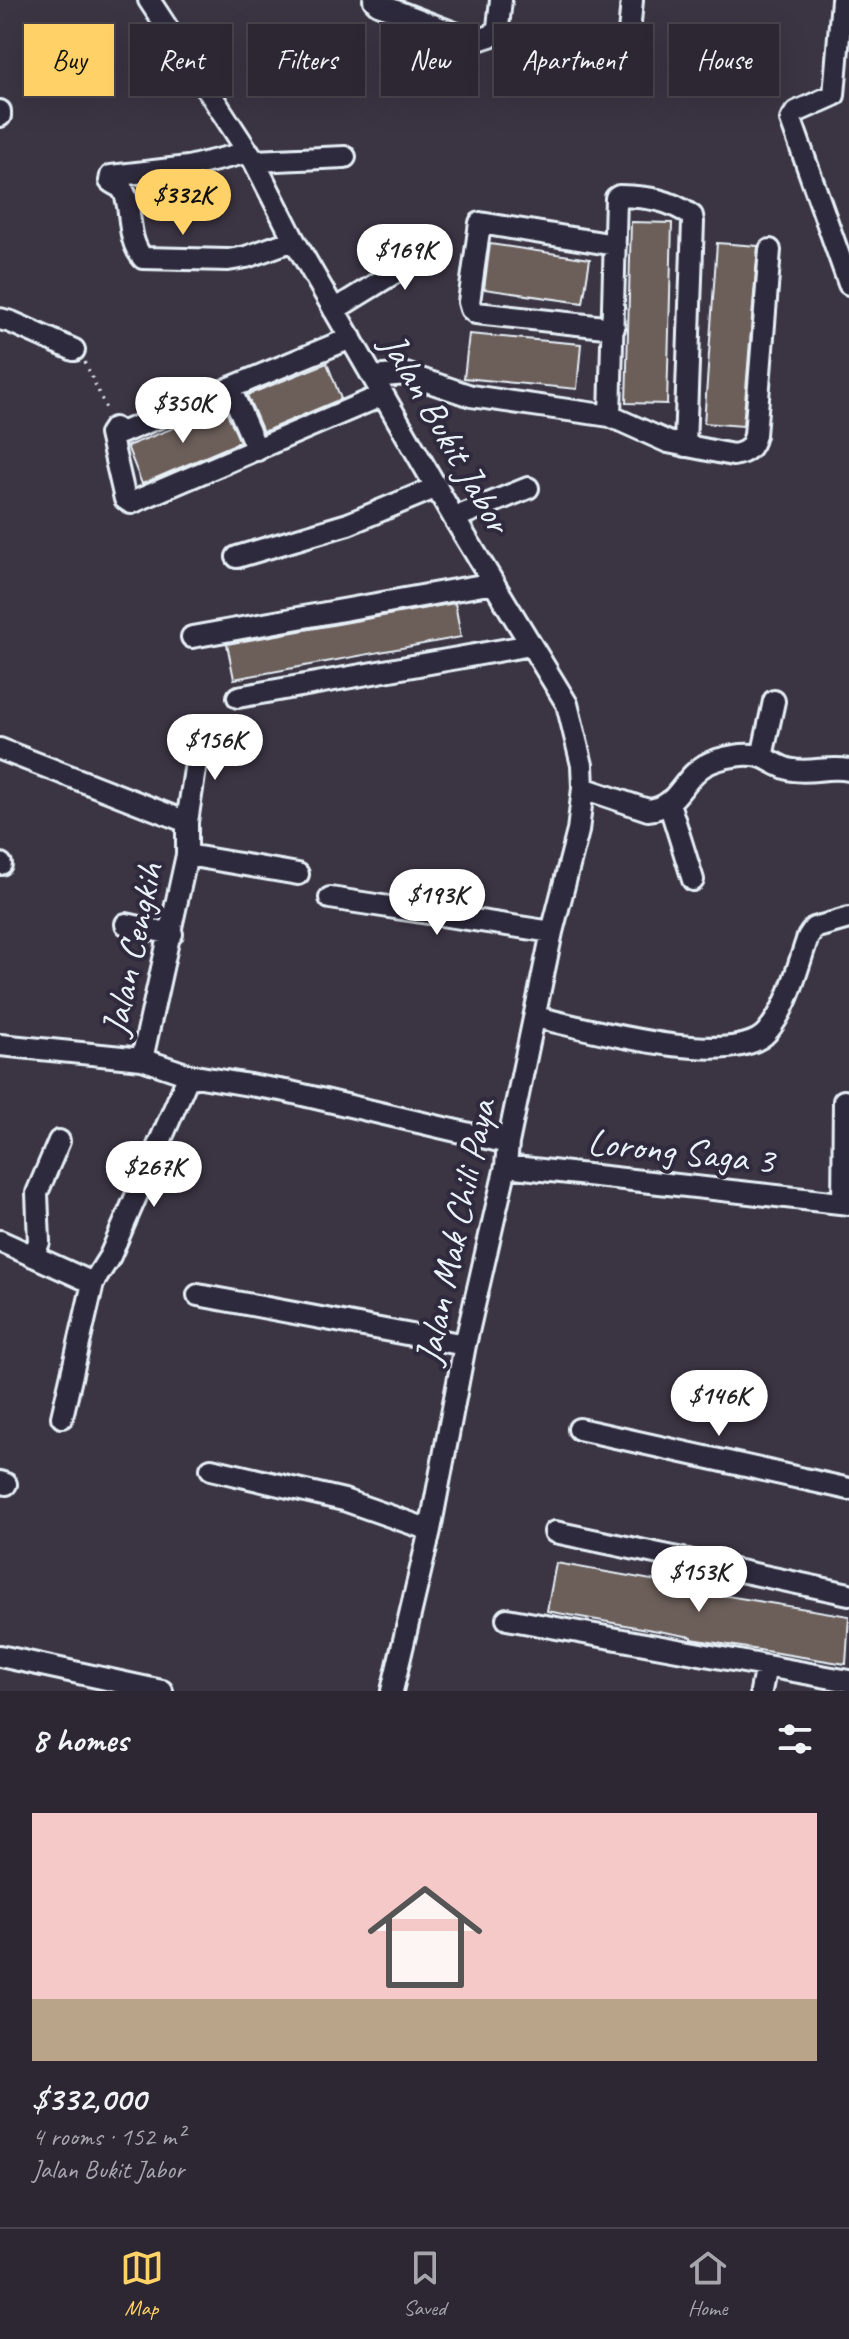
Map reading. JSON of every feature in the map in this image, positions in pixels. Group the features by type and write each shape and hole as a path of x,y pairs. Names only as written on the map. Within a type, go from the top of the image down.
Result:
{"street":[{"name":"Jalan Bukit Jabor","path":"149,0 251,156 294,240 383,395 567,704 582,765 583,788"},
{"path":"374,0 475,41 493,35 498,27 501,0"},
{"path":"630,24 632,0"},
{"path":"842,0 841,99 796,112 791,120 849,284"},
{"path":"294,240 228,260 143,258 131,239 123,189 110,181 111,176 251,156 345,157"},
{"path":"610,416 616,198 654,197 678,205 692,216 685,446"},
{"path":"614,328 476,313 469,302 480,223 615,245"},
{"path":"334,310 399,270 401,259 394,237"},
{"path":"373,377 416,375 471,396 610,416 649,435 685,446 742,454 753,442 770,250"},
{"path":"0,319 74,350"},
{"path":"351,338 121,433 114,428 110,434 128,503 383,395"},
{"path":"230,388 257,450"},
{"path":"237,557 348,524 437,487"},
{"path":"454,518 528,488"},
{"path":"192,637 494,583"},
{"path":"238,697 531,645"},
{"path":"762,757 774,701"},
{"path":"187,822 200,736"},
{"name":"Jalan Cengkih","path":"0,749 187,822 187,855 142,1059 189,1075 286,1091 508,1143"},
{"path":"583,788 648,810 669,803 706,764 742,756 762,757 790,770 849,770"},
{"name":"Jalan Mak Chili Paya","path":"392,1691 430,1530 465,1345 506,1166 508,1143 552,932 578,831 583,788"},
{"path":"669,803 693,880"},
{"path":"187,855 298,874"},
{"path":"330,898 552,932"},
{"path":"535,1017 680,1048 756,1041 766,1033 783,1007 814,928 849,918"},
{"path":"126,924 172,934"},
{"path":"0,1045 142,1059"},
{"path":"62,1417 93,1283 110,1256 189,1075"},
{"path":"844,1101 846,1204"},
{"path":"33,1256 39,1242 37,1193 59,1141"},
{"name":"Lorong Saga 3","path":"506,1166 846,1204"},
{"path":"0,1241 93,1283"},
{"path":"198,1295 465,1345"},
{"path":"579,1429 849,1489"},
{"path":"211,1469 344,1500 430,1530"},
{"path":"555,1532 849,1594"},
{"path":"507,1619 849,1681"},
{"path":"0,1656 162,1691"},
{"path":"761,1691 766,1666"}],"path":[{"path":"74,350 93,375 114,428"}],"building":[{"path":"631,222 672,223 667,404 626,403"},
{"path":"717,243 758,246 743,426 704,423"},
{"path":"490,244 590,259 583,303 484,289"},
{"path":"469,334 581,344 577,389 464,378"},
{"path":"327,363 341,399 263,432 247,395"},
{"path":"225,408 240,442 142,484 127,446"},
{"path":"455,603 461,637 234,679 227,644"},
{"path":"556,1563 691,1587 691,1590 849,1616 846,1664 547,1611"}]}
